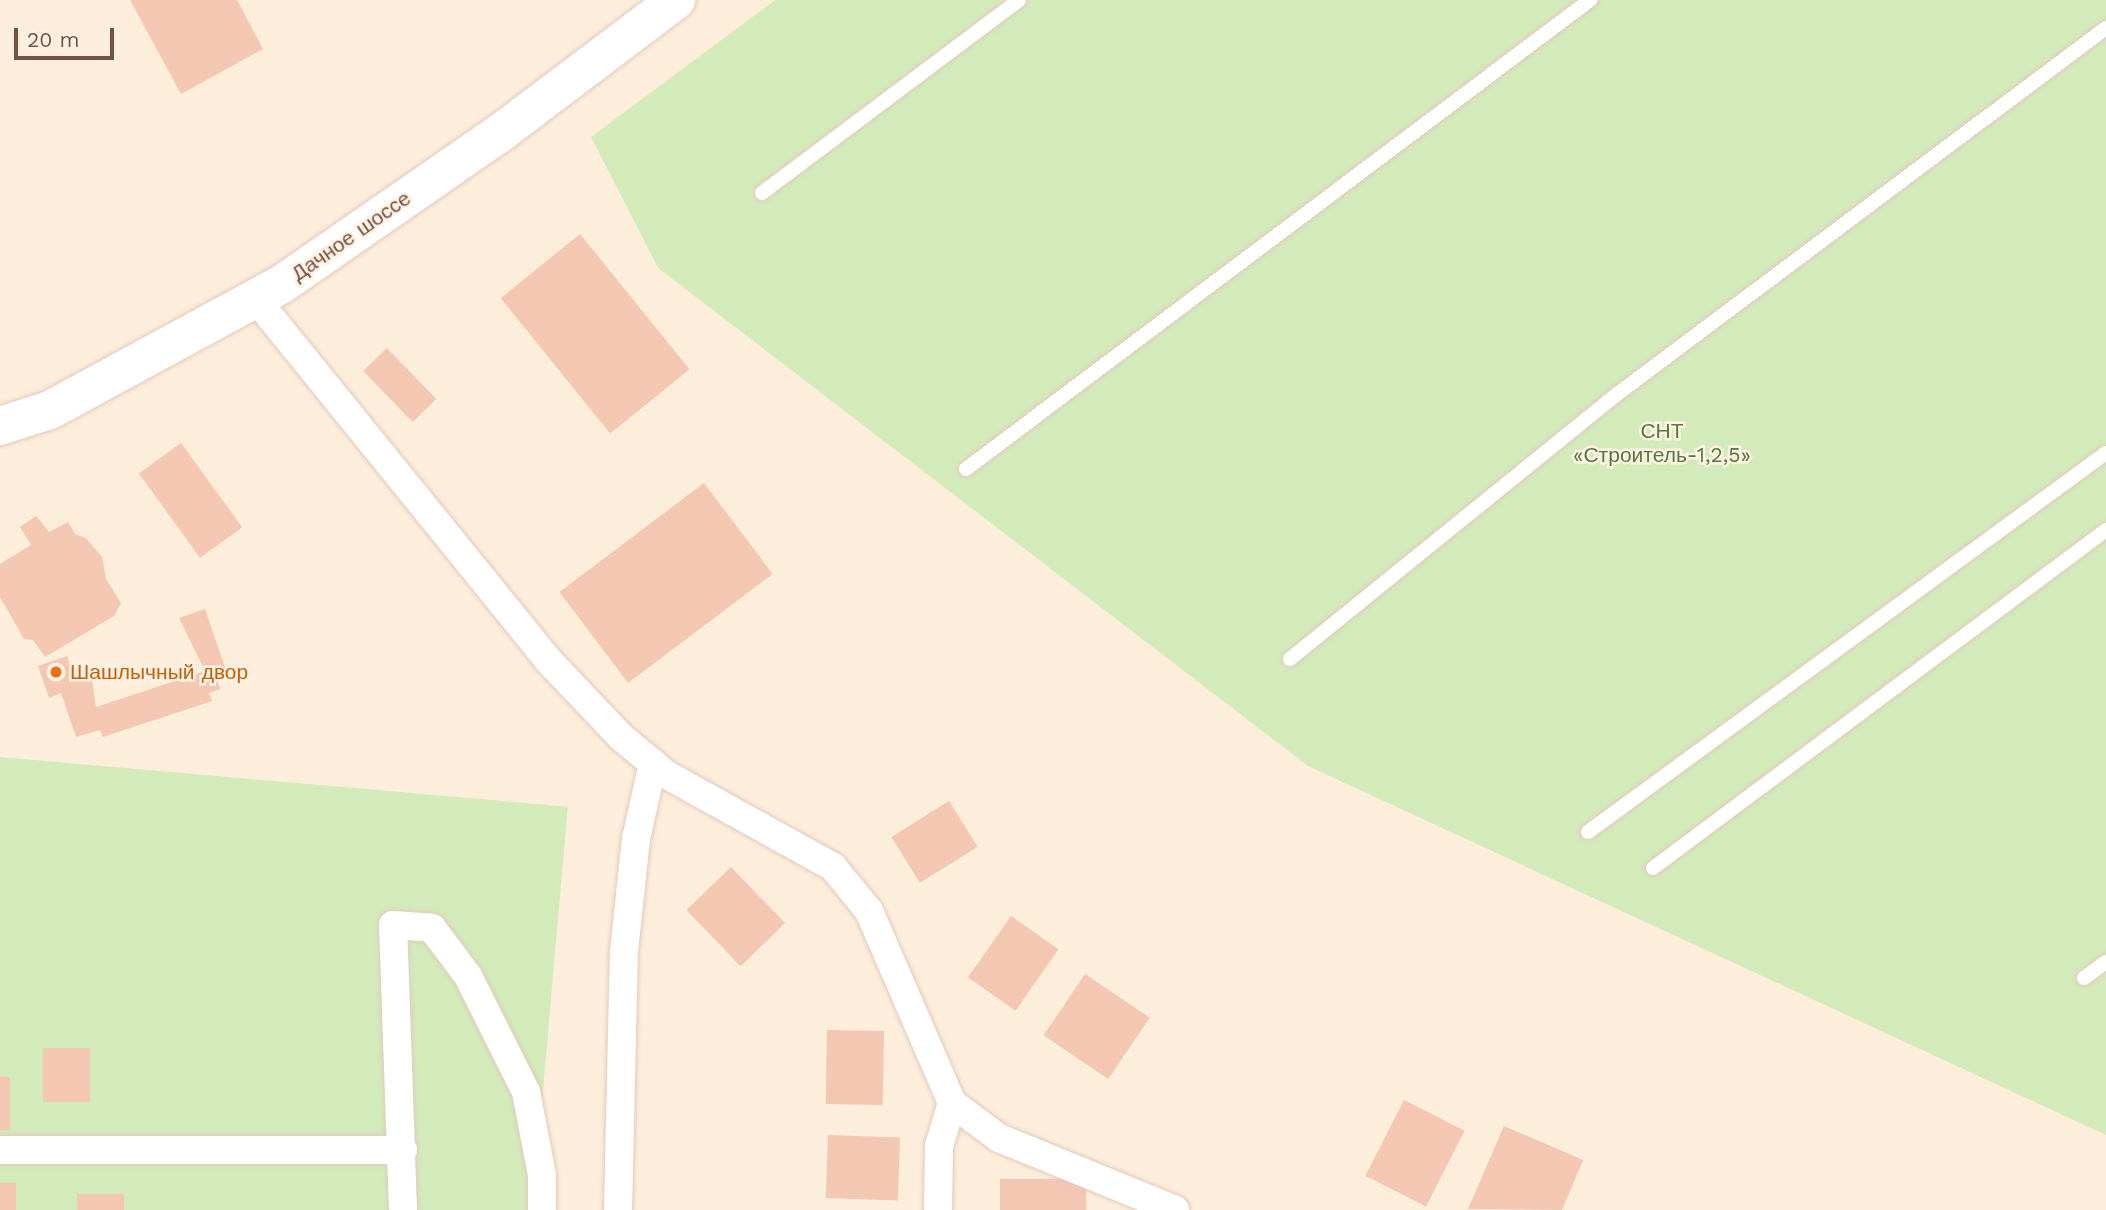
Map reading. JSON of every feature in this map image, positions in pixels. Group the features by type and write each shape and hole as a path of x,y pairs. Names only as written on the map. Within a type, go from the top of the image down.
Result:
{"main road":[{"name":"Дачное шоссе","path":"0,426 50,410 255,298 499,134 676,0"}],"street":[{"path":"255,298 547,659 653,763 833,867 869,911 951,1103 999,1138 1175,1210"},
{"path":"618,1210 624,951 636,839 653,763"},
{"path":"403,1210 403,1150 393,925 432,928 468,976 526,1092 542,1175 542,1210"},
{"path":"939,1210 939,1146 951,1103"},
{"path":"0,1150 403,1150"}],"lane":[{"path":"762,194 1019,0"},
{"path":"966,469 1590,0"},
{"path":"1290,659 1616,395 2106,28"},
{"path":"1588,832 2106,453"},
{"path":"1653,868 2106,530"},
{"path":"2084,978 2106,962"}],"green space":[{"name":"СНТ «Строитель-1,2,5»","path":"775,0 2106,0 2106,1135 1308,766 658,268 591,137"},
{"path":"0,757 568,807 533,1210 0,1210"}],"building":[{"path":"130,0 237,0 263,49 181,94"},
{"path":"580,234 690,369 610,433 501,298"},
{"path":"387,348 436,399 413,422 363,371"},
{"path":"181,443 242,527 200,558 139,474"},
{"path":"704,483 773,574 628,683 559,592"},
{"path":"36,516 49,532 68,522 75,534 86,538 102,557 106,579 121,603 114,616 45,657 33,640 24,639 0,597 0,564 31,545 20,527"},
{"name":"Шашлычный двор","path":"205,609 228,676 217,680 220,689 209,693 212,701 103,737 100,730 76,737 61,693 49,698 38,666 67,656 73,673 90,667 96,707 205,671 179,618"},
{"path":"949,801 978,847 920,883 891,837"},
{"path":"731,867 785,923 741,966 686,910"},
{"path":"1011,916 1059,949 1015,1011 968,977"},
{"path":"1085,974 1150,1018 1108,1079 1044,1035"},
{"path":"827,1030 884,1031 883,1105 826,1104"},
{"path":"43,1048 90,1048 90,1102 43,1102"},
{"path":"0,1077 10,1077 10,1130 0,1130"},
{"path":"1404,1100 1465,1131 1426,1207 1365,1176"},
{"path":"1504,1126 1583,1160 1562,1210 1468,1209"},
{"path":"828,1135 900,1138 898,1200 826,1198"},
{"path":"1000,1179 1086,1179 1086,1210 1000,1210"},
{"path":"0,1183 16,1183 16,1210 0,1210"},
{"path":"77,1194 124,1194 124,1210 77,1210"}],"place":[{"name":"Шашлычный двор","path":"56,672"}]}
